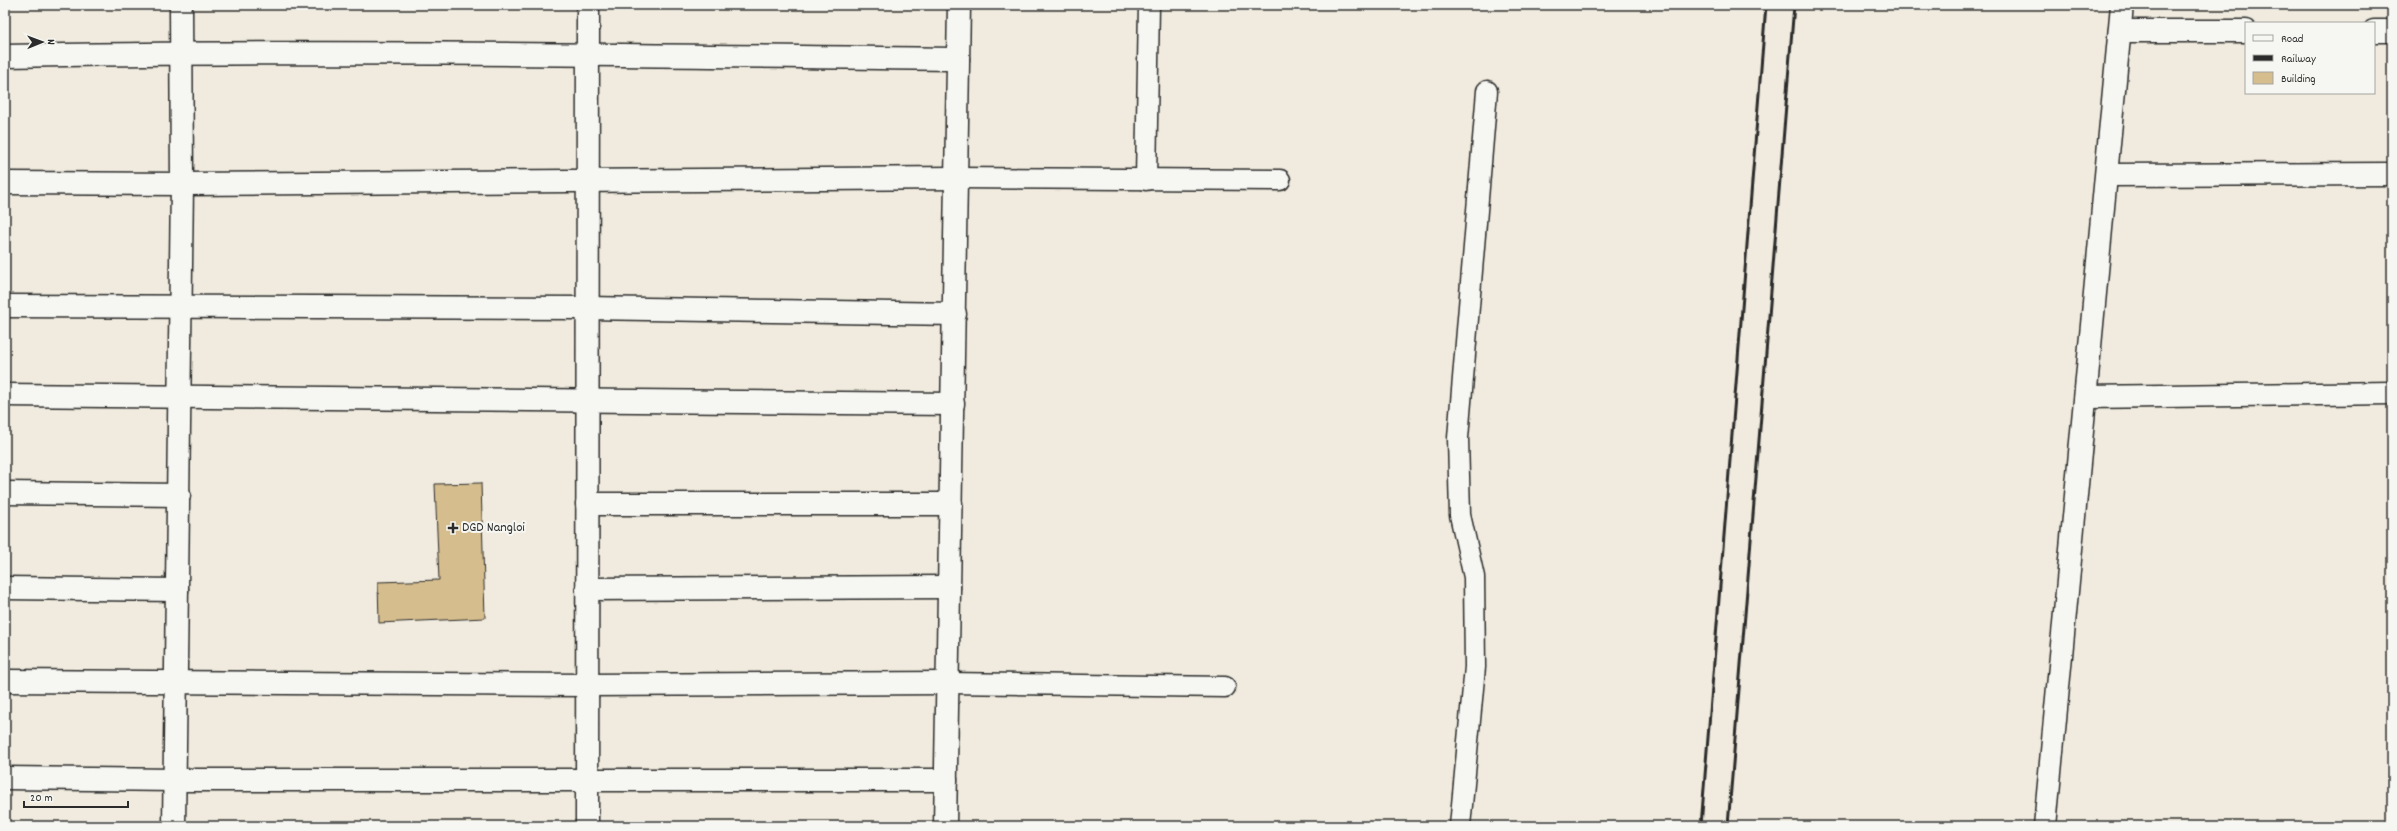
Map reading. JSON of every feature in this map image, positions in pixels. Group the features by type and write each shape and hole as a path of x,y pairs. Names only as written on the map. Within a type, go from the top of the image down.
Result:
{"street":[{"path":"174,826 182,184 181,5"},
{"path":"587,826 587,308 589,181 588,5"},
{"path":"945,826 955,314 959,5"},
{"path":"2045,826 2087,397 2122,5"},
{"path":"2120,31 2245,31"},
{"path":"2375,31 2392,31"},
{"path":"5,56 181,53 588,54 958,59"},
{"path":"2107,176 2392,174"},
{"path":"5,183 182,184 957,178"},
{"path":"5,306 180,308 587,308 955,314"},
{"path":"2087,397 2392,393"},
{"path":"5,395 953,404"},
{"path":"5,493 179,495"},
{"path":"587,504 951,504"},
{"path":"587,589 949,587"},
{"path":"5,588 177,590"},
{"path":"5,681 587,685 947,683"},
{"path":"5,778 587,781 946,780"}],"lane":[{"path":"1146,180 1149,5"},
{"path":"1460,826 1475,667 1474,577 1460,515 1458,438 1487,91"},
{"path":"957,178 1280,180"},
{"path":"947,683 1225,687"}],"building":[{"path":"481,483 485,618 379,623 378,582 439,580 435,484"}],"railway":[{"path":"1701,826 1766,5"},
{"path":"1728,826 1794,5"}],"place":[{"name":"DGD Nangloi","path":"453,528"}]}
